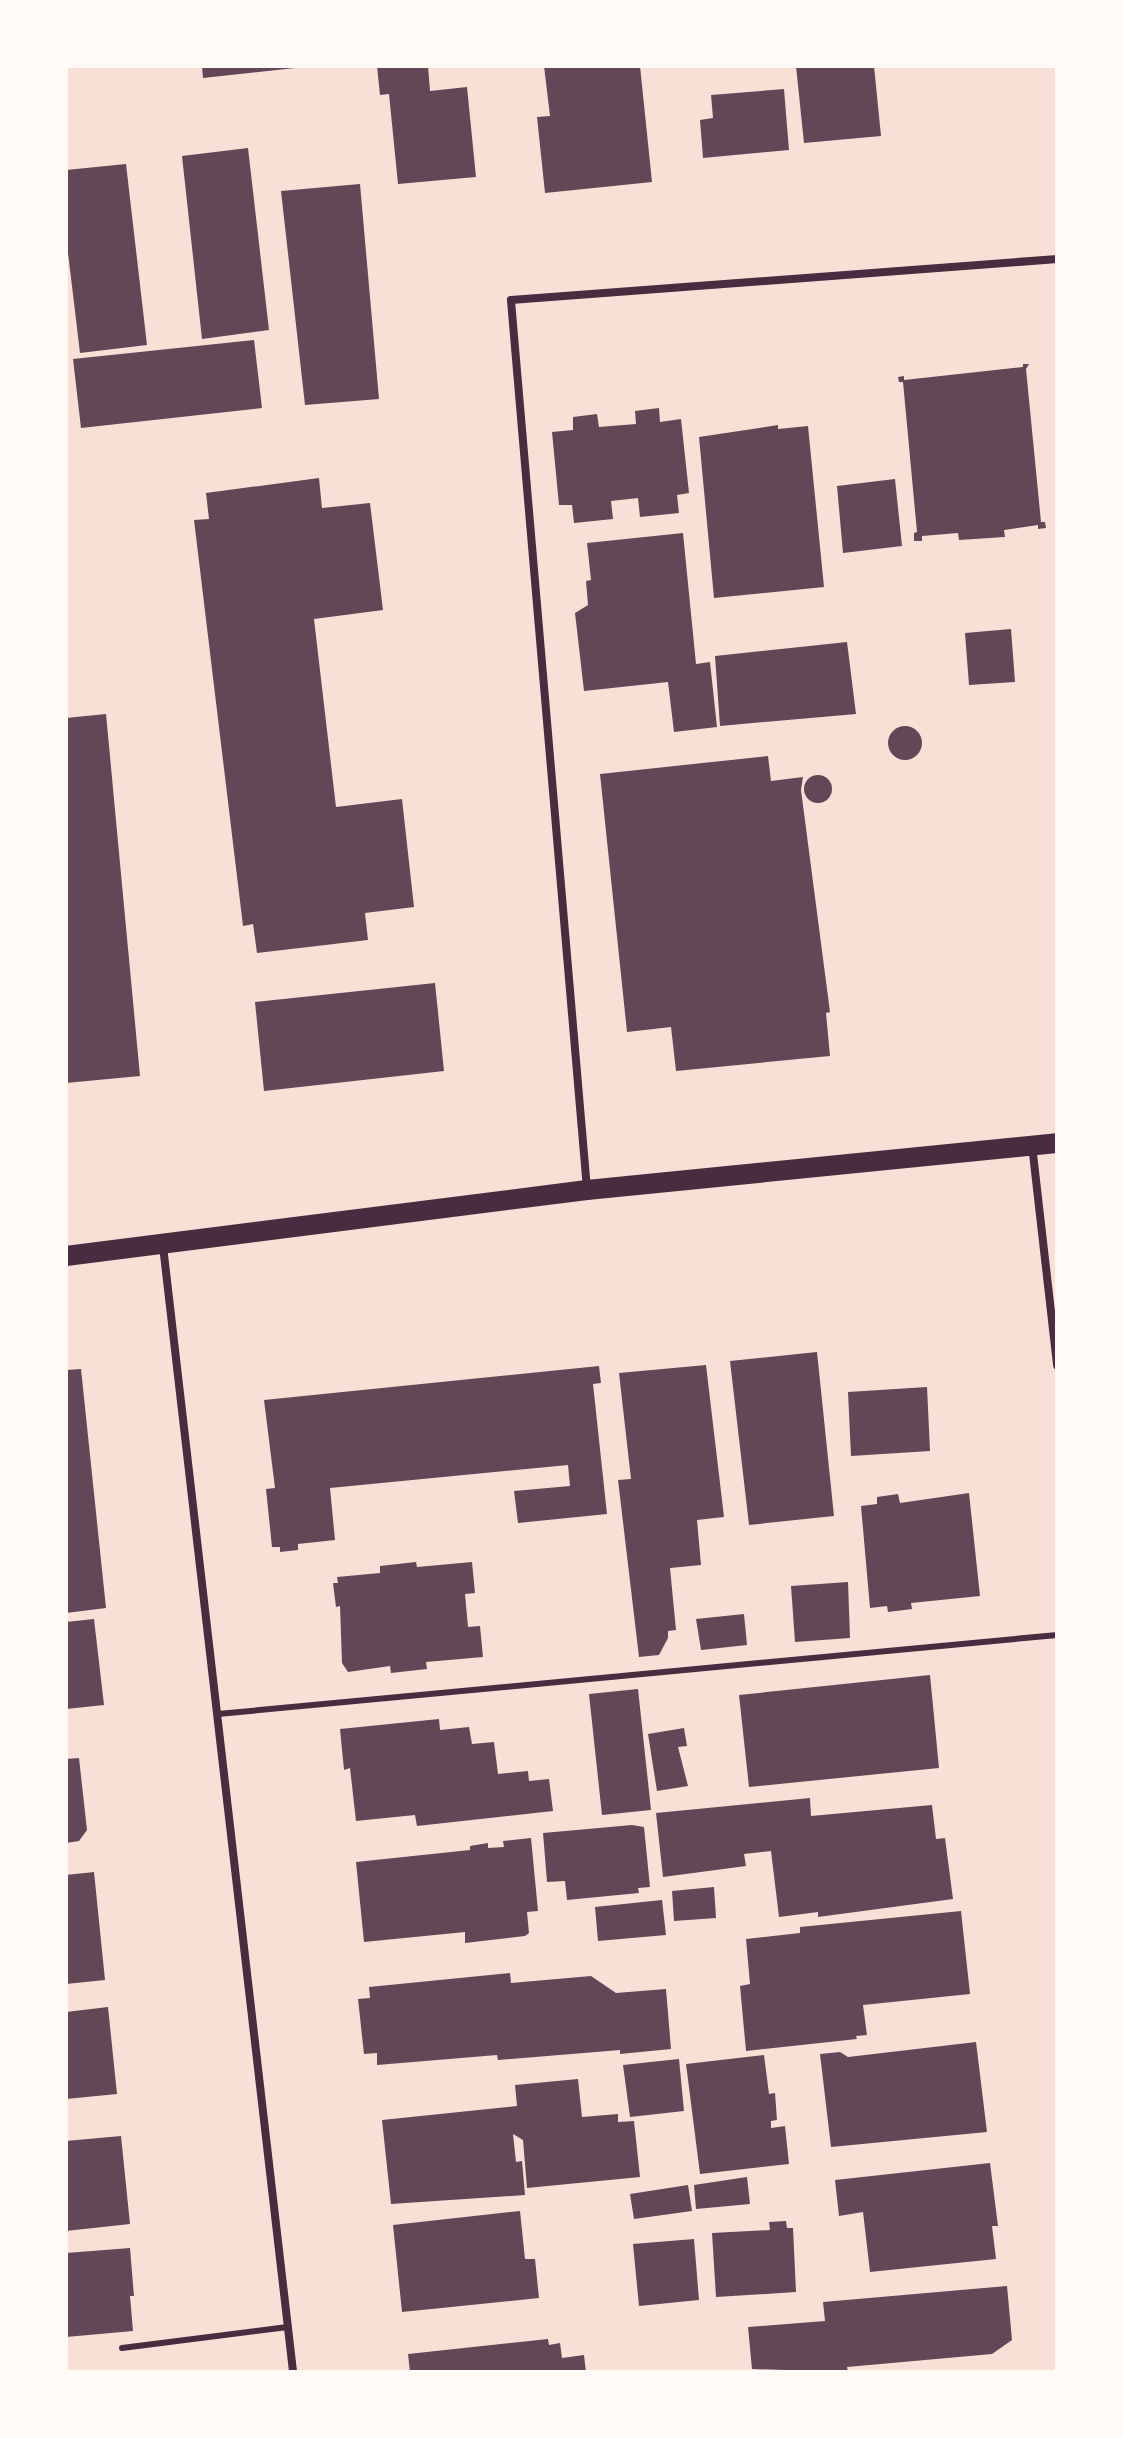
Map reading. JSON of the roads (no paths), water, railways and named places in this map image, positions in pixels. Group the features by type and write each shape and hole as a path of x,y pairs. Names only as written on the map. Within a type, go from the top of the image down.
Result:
{"main road":[{"path":"66,1256 587,1190 1057,1143"}],"street":[{"path":"587,1190 511,300 1057,259"},
{"path":"1032,1144 1057,1366"},
{"path":"163,1246 293,2372"}],"lane":[{"path":"218,1714 1057,1635"},
{"path":"122,2348 288,2327"}]}
